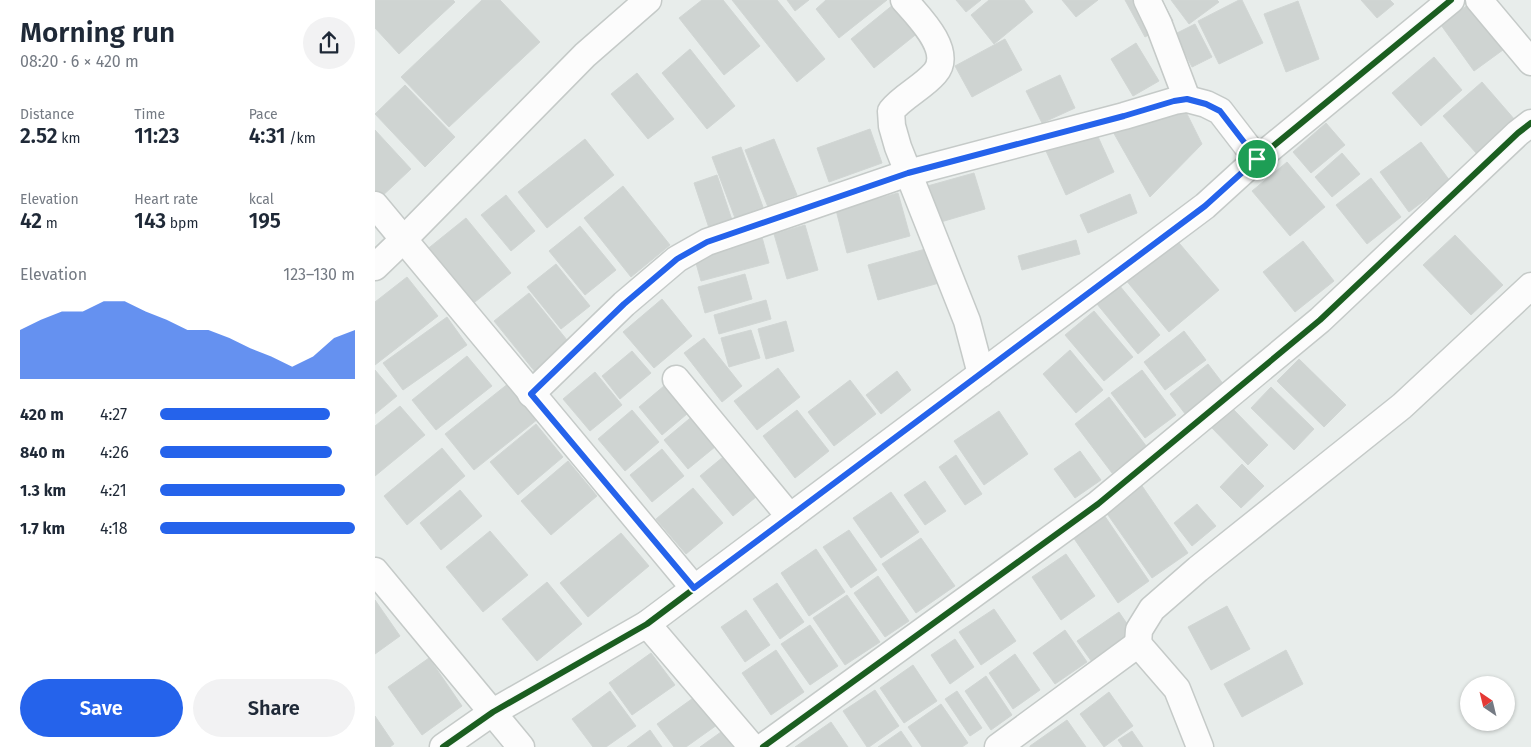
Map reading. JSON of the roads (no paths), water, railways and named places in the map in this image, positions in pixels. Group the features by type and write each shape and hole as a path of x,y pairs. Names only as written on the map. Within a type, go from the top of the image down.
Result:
{"street":[{"path":"375,267 405,239 585,54 648,0"},
{"path":"904,0 925,23 935,40 941,58 936,72 898,102 891,111 892,126 908,173 967,321 981,374"},
{"path":"1147,0 1159,25 1187,99"},
{"path":"443,747 493,712 647,624 1205,206 1257,159 1451,0"},
{"path":"1479,0 1531,62"},
{"path":"531,394 624,304 677,259 707,242 908,173 1187,99 1206,104 1220,111 1257,159"},
{"path":"763,747 1098,504 1320,320 1531,123"},
{"path":"375,205 694,588"},
{"path":"1200,747 1177,689 1139,644 1139,630 1152,609 1198,569 1402,406 1531,286"},
{"path":"676,379 790,517"},
{"path":"375,571 521,747"},
{"path":"647,624 752,747"},
{"path":"998,747 1139,644"}]}
